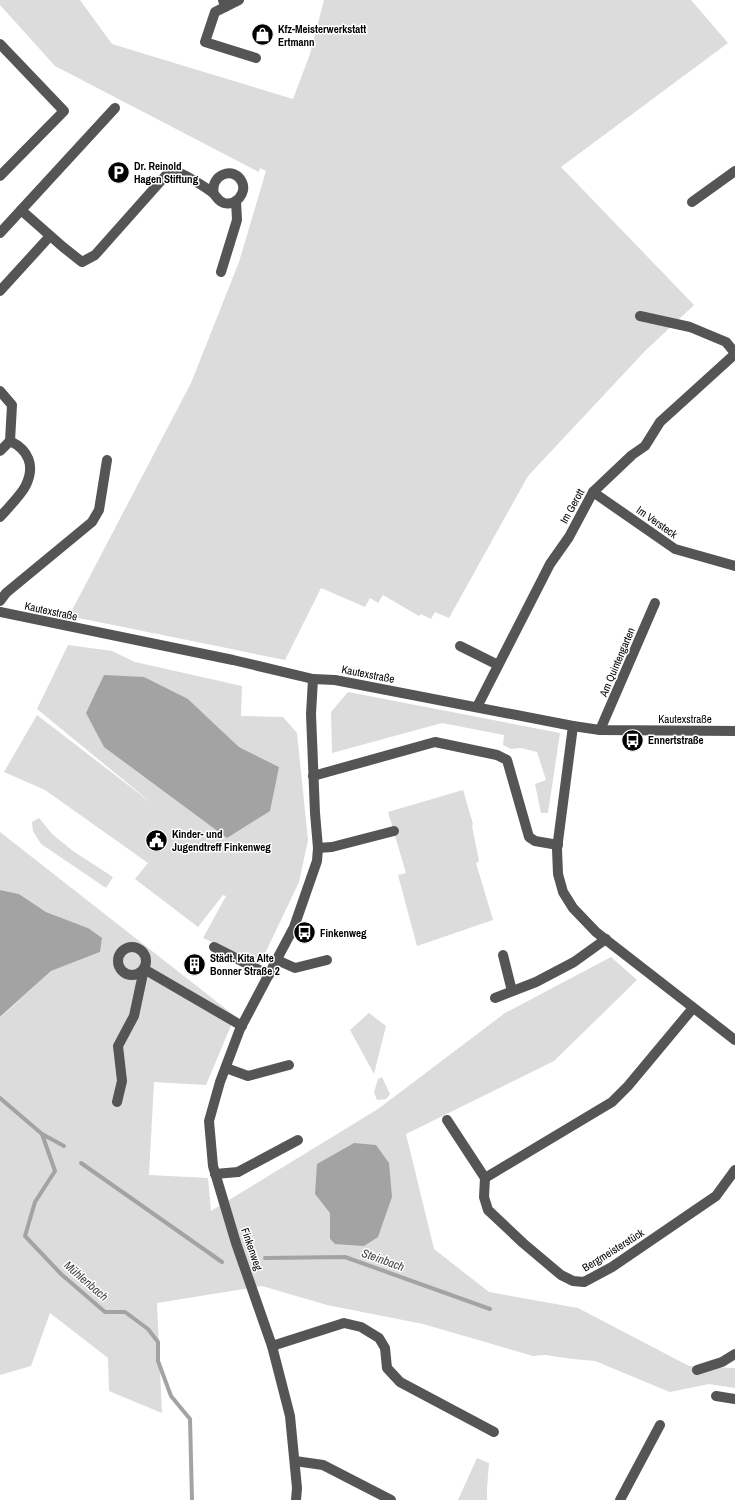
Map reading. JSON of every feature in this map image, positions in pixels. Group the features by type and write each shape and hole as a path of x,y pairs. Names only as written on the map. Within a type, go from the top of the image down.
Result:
{"street":[{"path":"239,0 224,3 215,12 206,42 256,58"},
{"path":"0,44 64,111 0,176"},
{"path":"1,228 21,210 115,108"},
{"path":"692,202 735,171"},
{"path":"21,210 82,262 95,256 167,174 176,172 190,178 214,194 216,198 224,203 236,201 240,197 243,188 241,181 236,175 231,173 221,174 216,178 213,184 214,194"},
{"path":"221,272 237,220 236,201"},
{"path":"0,292 50,236"},
{"path":"640,316 690,327 726,342 735,353"},
{"name":"Im Gerott","path":"477,707 550,564 569,537 593,492 632,455 645,446 660,422 735,353"},
{"path":"0,391 12,405 10,441 0,451"},
{"path":"0,517 26,486 30,472 29,458 24,450 10,441"},
{"path":"0,601 6,594 92,522 99,510 107,460"},
{"name":"Im Versteck","path":"593,492 675,549 735,566"},
{"name":"Am Quintengarten","path":"600,730 655,602"},
{"name":"Kautexstraße","path":"0,612 233,660 313,679 335,680 573,726 600,730 735,731"},
{"path":"460,646 498,665"},
{"name":"Finkenweg","path":"296,1500 297,1488 290,1416 272,1346 236,1243 215,1174 209,1121 226,1068 242,1026 294,927 305,900 317,861 318,848 313,776 311,714 313,679"},
{"path":"573,726 558,844 558,874 563,892 573,908 596,932 735,1040"},
{"path":"313,776 435,742 497,755 507,760 529,837 535,841 558,844"},
{"path":"318,848 332,847 394,831"},
{"path":"495,998 536,982 574,962 606,939"},
{"path":"214,947 269,975"},
{"path":"503,955 512,991"},
{"path":"277,960 295,968 327,960"},
{"path":"117,1102 122,1081 118,1046 134,1016 144,969 242,1026"},
{"path":"447,1120 485,1178 612,1102 628,1086 693,1008"},
{"path":"226,1068 248,1076 289,1065"},
{"path":"215,1174 238,1172 298,1140"},
{"name":"Bergmeisterstück","path":"485,1178 484,1197 488,1210 523,1243 561,1275 573,1281 584,1282 612,1267 716,1196 735,1170"},
{"path":"272,1346 344,1323 361,1327 379,1338 385,1348 387,1368 400,1382 494,1432"},
{"path":"697,1370 722,1362 735,1354"},
{"path":"716,1396 735,1399"},
{"path":"620,1500 660,1425"},
{"path":"294,1461 323,1465 391,1500"}],"shaded area":[{"path":"0,0 80,0 112,44 293,99 310,54 324,0 691,0 728,43 561,167 694,305 645,351 528,476 449,618 435,612 431,619 421,614 419,616 383,595 378,603 370,598 365,607 321,588 285,660 69,616 191,383 239,262 266,171 260,168 259,172 55,66 0,5"},
{"path":"68,645 112,651 135,662 242,686 241,716 283,717 297,733 308,840 299,882 260,964 203,938 226,896 223,895 198,927 135,879 148,863 45,790 4,772 37,715 154,805 37,709","holes":["188,699 239,747 279,767 86,713"]},
{"path":"104,675 144,677 188,699 239,747 279,767 270,811 227,838 104,747 86,713"},
{"path":"348,692 560,733 548,813 541,813 535,784 546,780 537,752 521,748 511,749 503,745 504,735 442,723 332,753 331,712"},
{"path":"463,790 473,824 472,826 479,861 476,863 493,920 417,946 398,875 406,873 388,812"},
{"path":"39,818 52,834 73,851 113,877 106,888 41,844 33,831 32,822"},
{"path":"0,832 235,1016 206,1085 154,1082 149,1175 208,1178 211,1211 378,1109 505,1013 611,957 637,980 554,1061 406,1134 434,1249 489,1292 578,1308 689,1366 735,1368 735,1388 709,1384 670,1392 595,1361 545,1355 533,1356 423,1324 327,1305 262,1286 157,1303 162,1413 109,1391 108,1358 50,1313 31,1366 0,1375 0,1016 2,1016 51,971 100,952 88,928 46,912 19,894 0,890","holes":["330,1213 335,1244 330,1239"]},
{"path":"0,890 19,894 46,912 88,928 102,938 100,952 51,971 1,1016 0,1016"},
{"path":"369,1013 386,1026 374,1074 350,1030"},
{"path":"382,1077 390,1094 386,1099 377,1100 374,1092 378,1079"},
{"path":"354,1143 376,1145 389,1163 392,1197 378,1237 364,1246 335,1244 330,1239 330,1213 315,1194 317,1164"},
{"path":"477,1458 489,1463 487,1500 458,1500"}],"waterway":[{"name":"Mühlenbach","path":"0,1098 42,1134 55,1171 35,1202 25,1236 61,1274 105,1312 125,1312 148,1329 158,1342 158,1361 171,1396 190,1419 192,1500"},
{"name":"Steinbach","path":"42,1134 64,1146"},
{"name":"Steinbach","path":"81,1163 222,1262"},
{"name":"Steinbach","path":"265,1258 345,1257 490,1309"}],"place":[{"name":"Kfz-Meisterwerkstatt Ertmann","path":"263,35"},
{"name":"Dr. Reinold Hagen Stiftung","path":"118,172"},
{"name":"Ennertstraße","path":"633,740"},
{"name":"Kinder- und Jugendtreff Finkenweg","path":"157,840"},
{"name":"Finkenweg","path":"305,933"},
{"name":"Städt. Kita Alte Bonner Straße 2","path":"194,964"}]}
